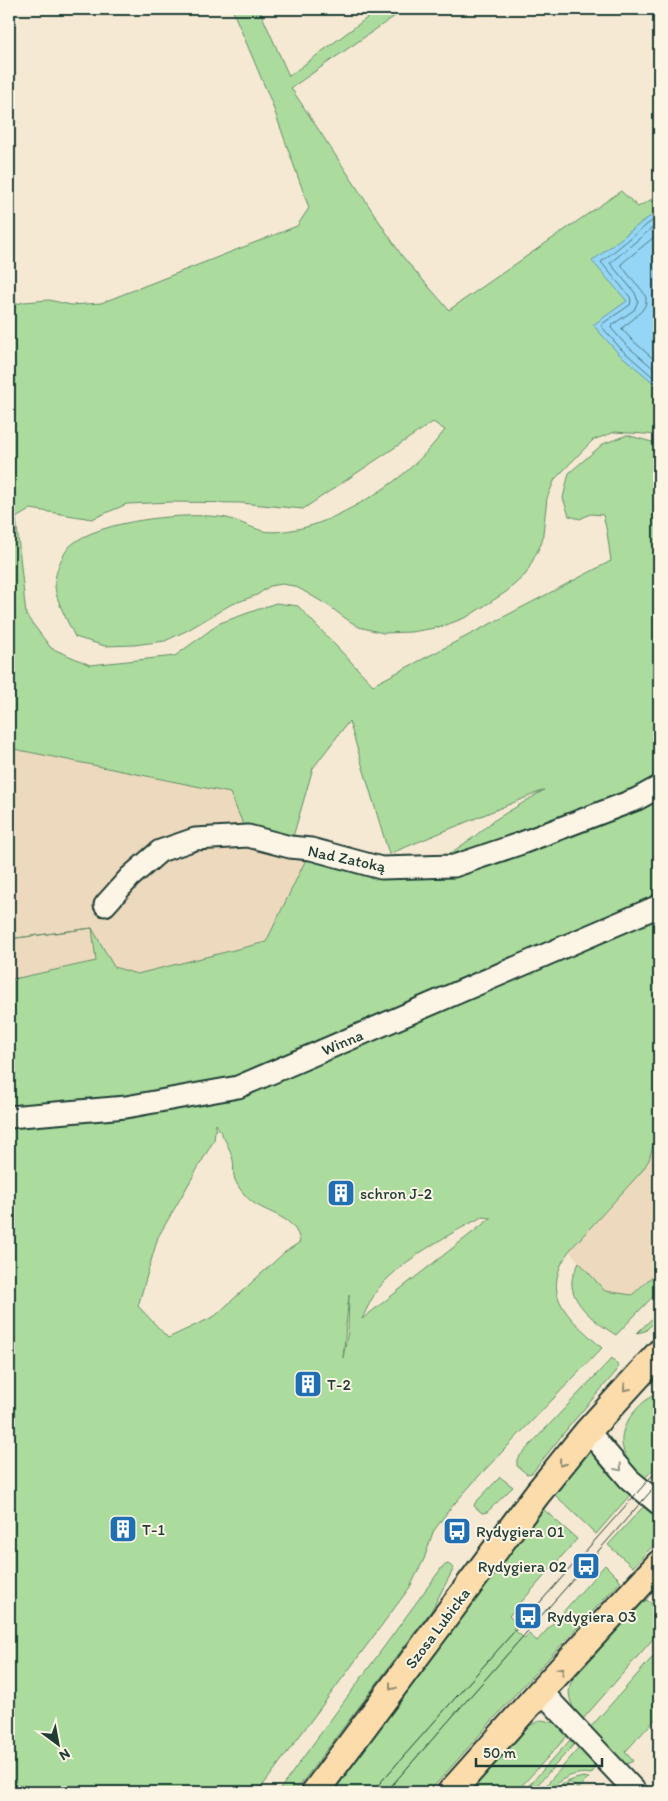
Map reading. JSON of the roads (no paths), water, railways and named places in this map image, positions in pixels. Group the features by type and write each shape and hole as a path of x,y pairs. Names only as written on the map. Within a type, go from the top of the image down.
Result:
{"main road":[{"name":"Szosa Lubicka","path":"315,1792 537,1494 588,1431 658,1357"},
{"path":"451,1792 541,1691 659,1564"}],"street":[{"name":"Nad Zatoką","path":"105,905 130,877 160,851 195,839 248,836 290,847 311,849 382,868 454,866 528,841 638,799 659,787"},
{"name":"Winna","path":"9,1116 126,1107 238,1087 659,906"},
{"path":"588,1431 629,1479 659,1504"},
{"path":"541,1691 636,1792"}],"water":[{"path":"659,212 659,397 655,384 618,353 593,325 627,301 592,261 646,219"}],"tram line":[{"path":"372,1792 659,1468"},
{"path":"386,1792 659,1482"}],"place":[{"name":"schron J-2","path":"341,1193"},
{"name":"T-2","path":"308,1384"},
{"name":"T-1","path":"123,1529"},
{"name":"Rydygiera 01","path":"457,1531"},
{"name":"Rydygiera 02","path":"586,1566"},
{"name":"Rydygiera 03","path":"528,1616"}]}
